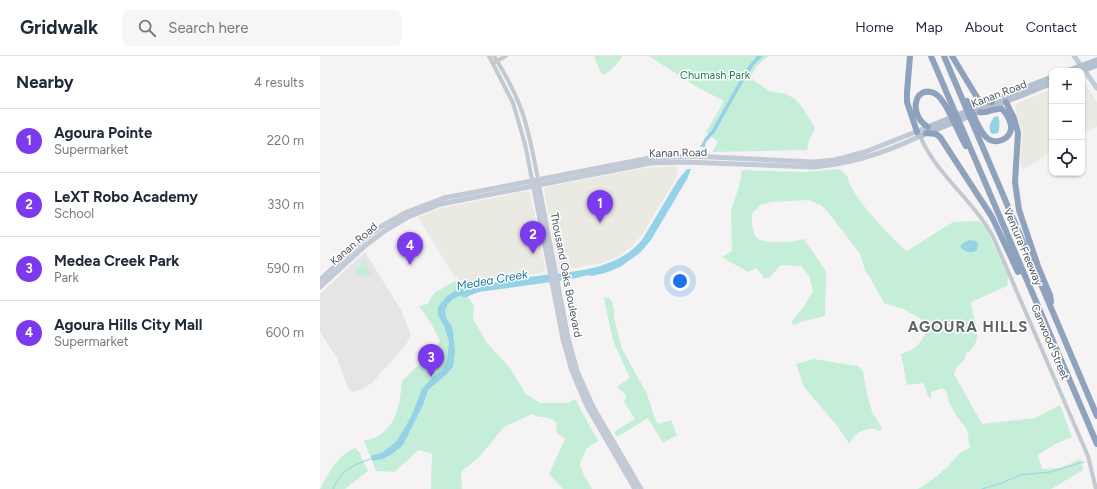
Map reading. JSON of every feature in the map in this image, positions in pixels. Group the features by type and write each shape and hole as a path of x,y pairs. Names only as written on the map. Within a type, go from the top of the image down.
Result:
{"highway":[{"path":"910,56 907,102 921,134 939,135 1000,233 1025,287 1036,305"},
{"name":"Ventura Freeway","path":"931,56 1036,305 1097,444"},
{"name":"Ventura Freeway","path":"944,56 1097,416"},
{"path":"947,56 986,138 998,141 1006,138 1010,130 1010,124 1002,109 997,108 984,113 977,111"},
{"path":"952,56 978,99 982,102 992,102"},
{"path":"928,127 922,123 915,106 917,99 921,95 932,92 941,98 962,140 974,156"},
{"path":"1005,99 1014,118 1018,133 1015,168 1016,194 1019,210 1039,269 1050,295 1053,314"}],"main road":[{"path":"1074,56 1082,68"},
{"path":"1085,68 1097,60"},
{"path":"1085,69 1097,66"},
{"path":"1085,72 1097,88"},
{"name":"Kanan Road","path":"320,287 370,242 386,230 408,217 440,204 636,160 670,156 813,162 830,160 865,152 921,134 1005,99 1049,78"},
{"name":"Kanan Road","path":"977,111 992,102 1049,84"},
{"name":"Kanan Road","path":"921,134 928,127 950,121"},
{"name":"Kanan Road","path":"320,280 368,236 406,212 444,198 535,182"},
{"name":"Thousand Oaks Boulevard","path":"535,182 553,274 572,354 593,407 641,489"},
{"name":"Thousand Oaks Boulevard","path":"555,282 567,357 578,387 592,415 635,489"}],"street":[{"name":"Thousand Oaks Boulevard","path":"489,56 495,62"},
{"name":"Thousand Oaks Boulevard","path":"494,56 495,62 517,116 535,182"},
{"path":"495,62 506,56"},
{"name":"Canwood Street","path":"921,134 933,160 979,213 994,239 1088,456 1096,489"}],"shaded area":[{"path":"1085,84 1097,102 1097,126 1085,133"},
{"path":"1049,90 1049,154 1022,170 1020,161 1022,136 1015,108 1015,105"},
{"path":"678,166 676,178 642,235 632,246 618,257 602,263 559,271 544,190 546,187 645,168"},
{"path":"527,191 530,193 546,272 475,283 459,280 457,276 455,278 418,217 442,208"},
{"path":"365,252 401,310 410,335 407,343 372,383 360,390 352,392 348,388 337,358 320,332 320,294"}],"green space":[{"path":"594,56 623,56 612,69 604,75 601,73"},
{"name":"Chumash Park","path":"649,56 768,56 756,67 750,78 769,91 786,94 795,99 803,108 815,128 807,150 712,152 718,142 706,132 724,101 697,87"},
{"path":"840,169 848,177 855,194 863,205 907,251 953,222 977,221 987,230 1008,277 1007,286 971,302 977,331 976,342 970,351 966,353 965,359 956,368 954,374 982,424 1035,418 1060,405 1072,437 1057,443 1038,455 1042,469 1060,468 1081,459 1083,470 1051,489 918,489 935,478 957,455 970,448 967,429 957,417 949,402 947,392 942,388 931,392 931,398 929,398 923,383 907,385 901,354 917,346 927,331 920,318 903,309 884,303 868,274 866,273 860,254 828,212 821,205 808,200 762,204 752,213 752,226 757,238 766,242 794,241 804,239 826,271 825,316 793,325 792,321 803,308 813,291 809,276 801,266 781,265 769,278 764,278 757,268 748,272 722,257 732,251 731,209 739,187 742,170 804,172"},
{"path":"362,261 365,261 365,265 372,272 367,277 359,277 355,270 362,264"},
{"path":"457,280 474,306 473,319 487,343 510,368 526,394 540,403 568,403 575,399 598,441 586,449 580,464 583,474 592,489 563,489 549,474 565,439 557,433 556,422 549,418 538,417 532,414 504,427 480,456 461,472 462,489 431,489 432,454 419,450 394,472 376,471 364,441 378,436 390,425 397,412 402,381 430,354 440,341 432,325 419,306 428,304 434,293"},
{"path":"604,298 609,298 612,301 614,318 622,349 647,394 655,419 658,424 671,420 677,435 663,443 648,418 617,437 614,432 635,419 624,402 626,395 617,387 630,378 613,341"},
{"path":"814,359 858,366 863,371 873,415 882,429 880,431 876,429 867,429 855,436 850,443 848,442 838,427 804,387 796,364"},
{"path":"355,448 359,452 368,471 345,489 320,489 338,460 348,451"}],"water":[{"path":"757,56 763,56 754,65 715,132 706,142 705,147 700,147 712,130 746,69"},
{"path":"998,116 1000,124 998,133 992,134 989,128 990,123 994,117"},
{"path":"687,169 691,169 687,179 651,240 640,253 620,267 592,276 588,275 572,279 479,292 466,297 459,296 453,299 445,310 446,318 451,325 453,332 455,352 453,367 428,390 423,405 403,445 391,455 373,461 371,456 383,452 396,442 411,417 422,389 443,369 447,361 449,342 444,326 438,315 438,307 446,297 461,286 468,287 520,278 579,271 607,264 619,258 642,240 678,180"},
{"path":"970,240 976,241 978,244 977,250 968,252 960,246"}],"waterway":[{"name":"Medea Creek","path":"333,489 336,482 344,472 373,458"},
{"path":"982,489 1002,483 1020,475 1050,472 1084,462"}],"place":[{"name":"Agoura Pointe","path":"600,223"},
{"name":"LeXT Robo Academy","path":"533,254"},
{"name":"Agoura Hills City Mall","path":"410,265"},
{"name":"Medea Creek Park","path":"431,377"}],"district":[{"name":"AGOURA HILLS","path":"968,327"}]}
